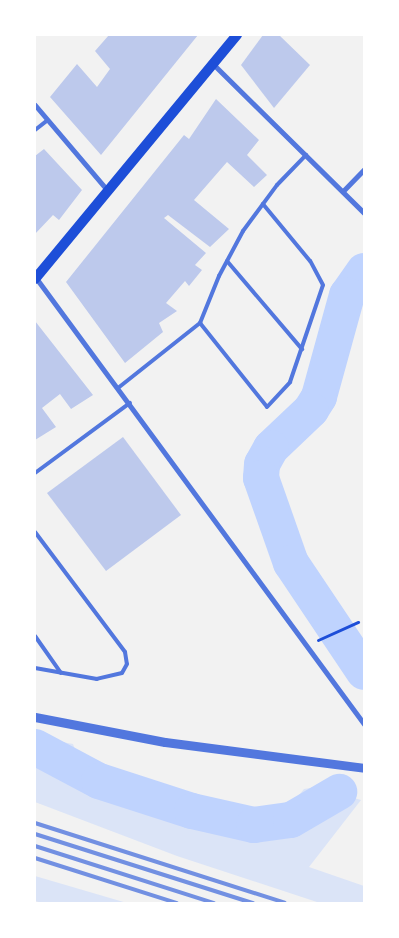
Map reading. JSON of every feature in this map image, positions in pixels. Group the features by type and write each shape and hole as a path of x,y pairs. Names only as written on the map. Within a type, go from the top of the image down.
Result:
{"main road":[{"path":"35,278 237,35"}],"street":[{"path":"213,64 364,213"},
{"path":"35,105 109,191"},
{"path":"342,191 364,169"},
{"path":"35,278 130,403 364,724"},
{"path":"35,717 165,742 364,768"}],"lane":[{"path":"35,130 48,120"},
{"path":"118,388 200,323 227,261 243,231 263,204 306,155"},
{"path":"200,323 267,407 290,382 323,285 310,261 263,204"},
{"path":"227,261 302,349"},
{"path":"35,473 130,403"},
{"path":"35,532 125,652 127,664 122,673 110,678 35,668"},
{"path":"35,636 62,673"}],"path":[{"path":"321,638 358,622"}],"shaded area":[{"path":"35,737 73,744 81,766 216,805 254,812 291,805 304,789 316,787 361,800 309,867 364,886 364,903 320,903 177,856 35,802"},
{"path":"35,876 127,903 42,903 35,901"}],"building":[{"path":"109,35 198,35 101,155 50,97 77,64 97,87 110,69 95,51"},
{"path":"263,35 279,35 310,65 274,108 241,65"},
{"path":"216,99 259,140 247,155 267,175 254,187 227,162 194,200 229,229 210,247 168,215 164,218 206,253 195,265 202,270 189,286 185,281 166,303 177,311 159,323 163,332 125,363 66,282 184,135 189,139"},
{"path":"44,149 82,190 59,220 53,215 35,234 35,156"},
{"path":"35,321 93,395 71,409 60,394 42,408 56,427 35,440"},
{"path":"123,437 181,515 106,571 47,493"}],"waterway":[{"path":"364,271 347,295 319,397 311,410 271,448 262,464 261,478 291,563 364,672"},
{"path":"35,747 99,781 192,811 254,825 291,820 339,792"}],"railway":[{"path":"35,823 285,903"},
{"path":"35,834 253,903"},
{"path":"35,846 214,903"},
{"path":"35,858 177,903"}]}
